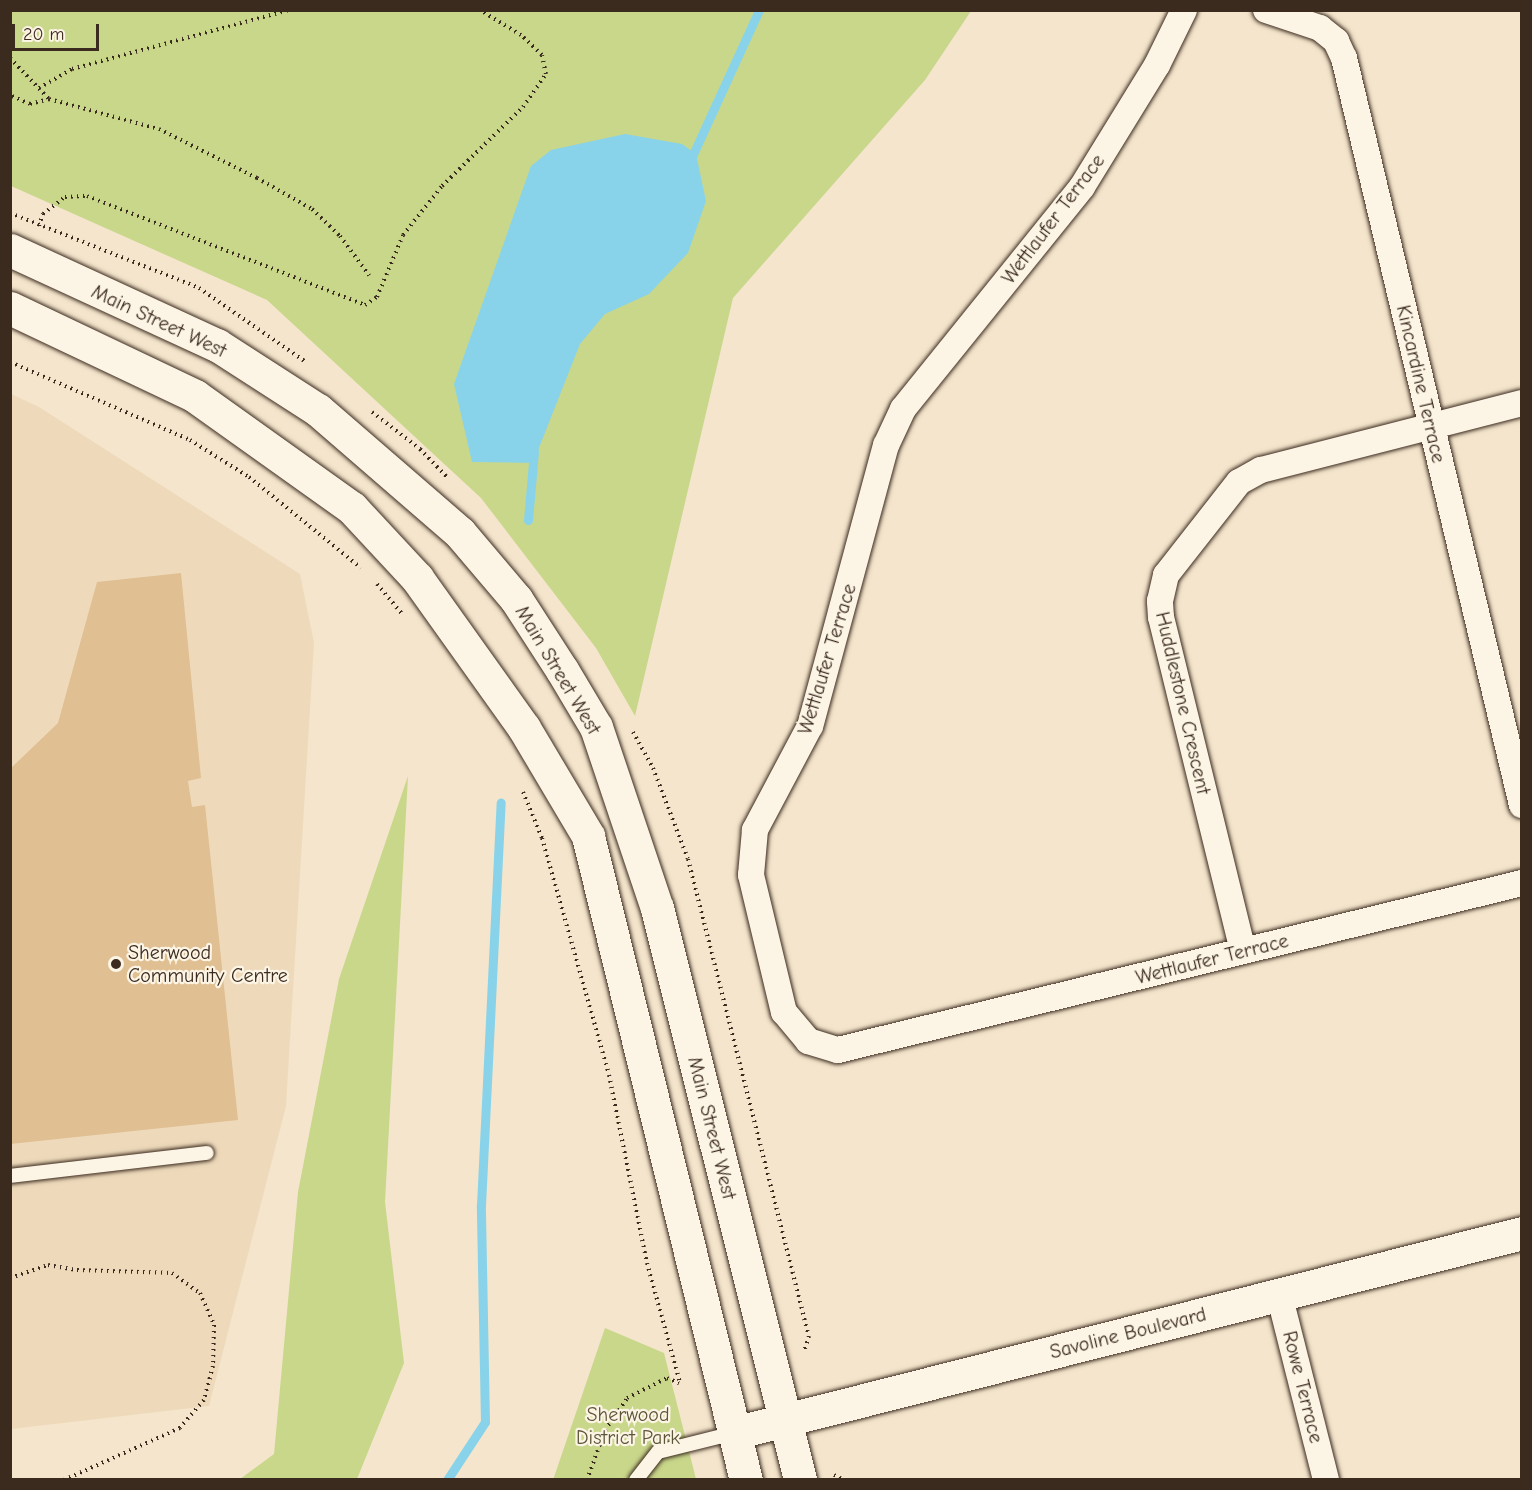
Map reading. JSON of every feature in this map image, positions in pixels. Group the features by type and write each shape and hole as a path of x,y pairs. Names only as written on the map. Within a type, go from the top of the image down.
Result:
{"main road":[{"name":"Main Street West","path":"18,254 217,345 318,410 460,533 516,598 596,727 653,897 800,1479"},
{"path":"10,308 195,396 352,508 424,587 524,728 588,836 746,1479"},
{"name":"Savoline Boulevard","path":"734,1433 1521,1233"}],"street":[{"name":"Wettlaufer Terrace","path":"1184,10 1157,64 1082,187 903,409 886,445 810,726 755,830 751,875 784,1012 808,1041 825,1049 864,1045 1521,883"},
{"name":"Kincardine Terrace","path":"1266,10 1320,28 1336,41 1344,58 1521,805"},
{"name":"Huddlestone Crescent","path":"1243,951 1161,617 1160,601 1166,575 1239,482 1288,461 1521,403"},
{"name":"Rowe Terrace","path":"1280,1294 1326,1479"}],"lane":[{"path":"10,1176 207,1153"},
{"path":"636,1479 658,1452 734,1433"}],"path":[{"path":"39,88 72,69 289,10"},
{"path":"18,254 44,214 65,197 87,196 365,305 377,297 403,235 442,186 522,107 546,74 542,55 528,42 480,10"},
{"path":"10,58 49,99"},
{"path":"10,95 30,104 49,99 159,129 257,178 312,209 340,236 369,275"},
{"path":"10,362 190,440 317,528 368,574"},
{"path":"375,582 403,616"},
{"path":"518,780 542,838 609,1075 648,1263 680,1383 667,1378 627,1398 605,1430 587,1479"},
{"path":"10,1278 48,1265 77,1270 172,1274 200,1293 214,1325 213,1366 204,1400 180,1428 64,1479"},
{"path":"834,1474 844,1479"}],"shaded area":[{"path":"11,394 39,407 300,574 314,643 286,1106 209,1406 11,1429"}],"green space":[{"path":"11,11 971,11 925,80 733,298 635,716 596,648 481,498 267,300 11,186"},
{"path":"408,776 385,1202 404,1363 357,1479 240,1479 274,1454 298,1192 339,979"},
{"name":"Sherwood District Park","path":"605,1328 664,1353 696,1479 553,1480"}],"water":[{"path":"625,134 682,144 696,154 706,201 688,253 649,294 605,314 580,344 533,463 472,462 454,384 531,166 551,150"}],"building":[{"name":"Sherwood Community Centre","path":"181,573 201,778 188,781 192,807 205,805 238,1120 10,1144 10,769 58,723 97,582"}],"waterway":[{"path":"689,163 759,10"},
{"path":"528,520 534,451"},
{"path":"447,1480 485,1422 481,1205 501,802"}],"place":[{"name":"Sherwood Community Centre","path":"116,964"}]}
